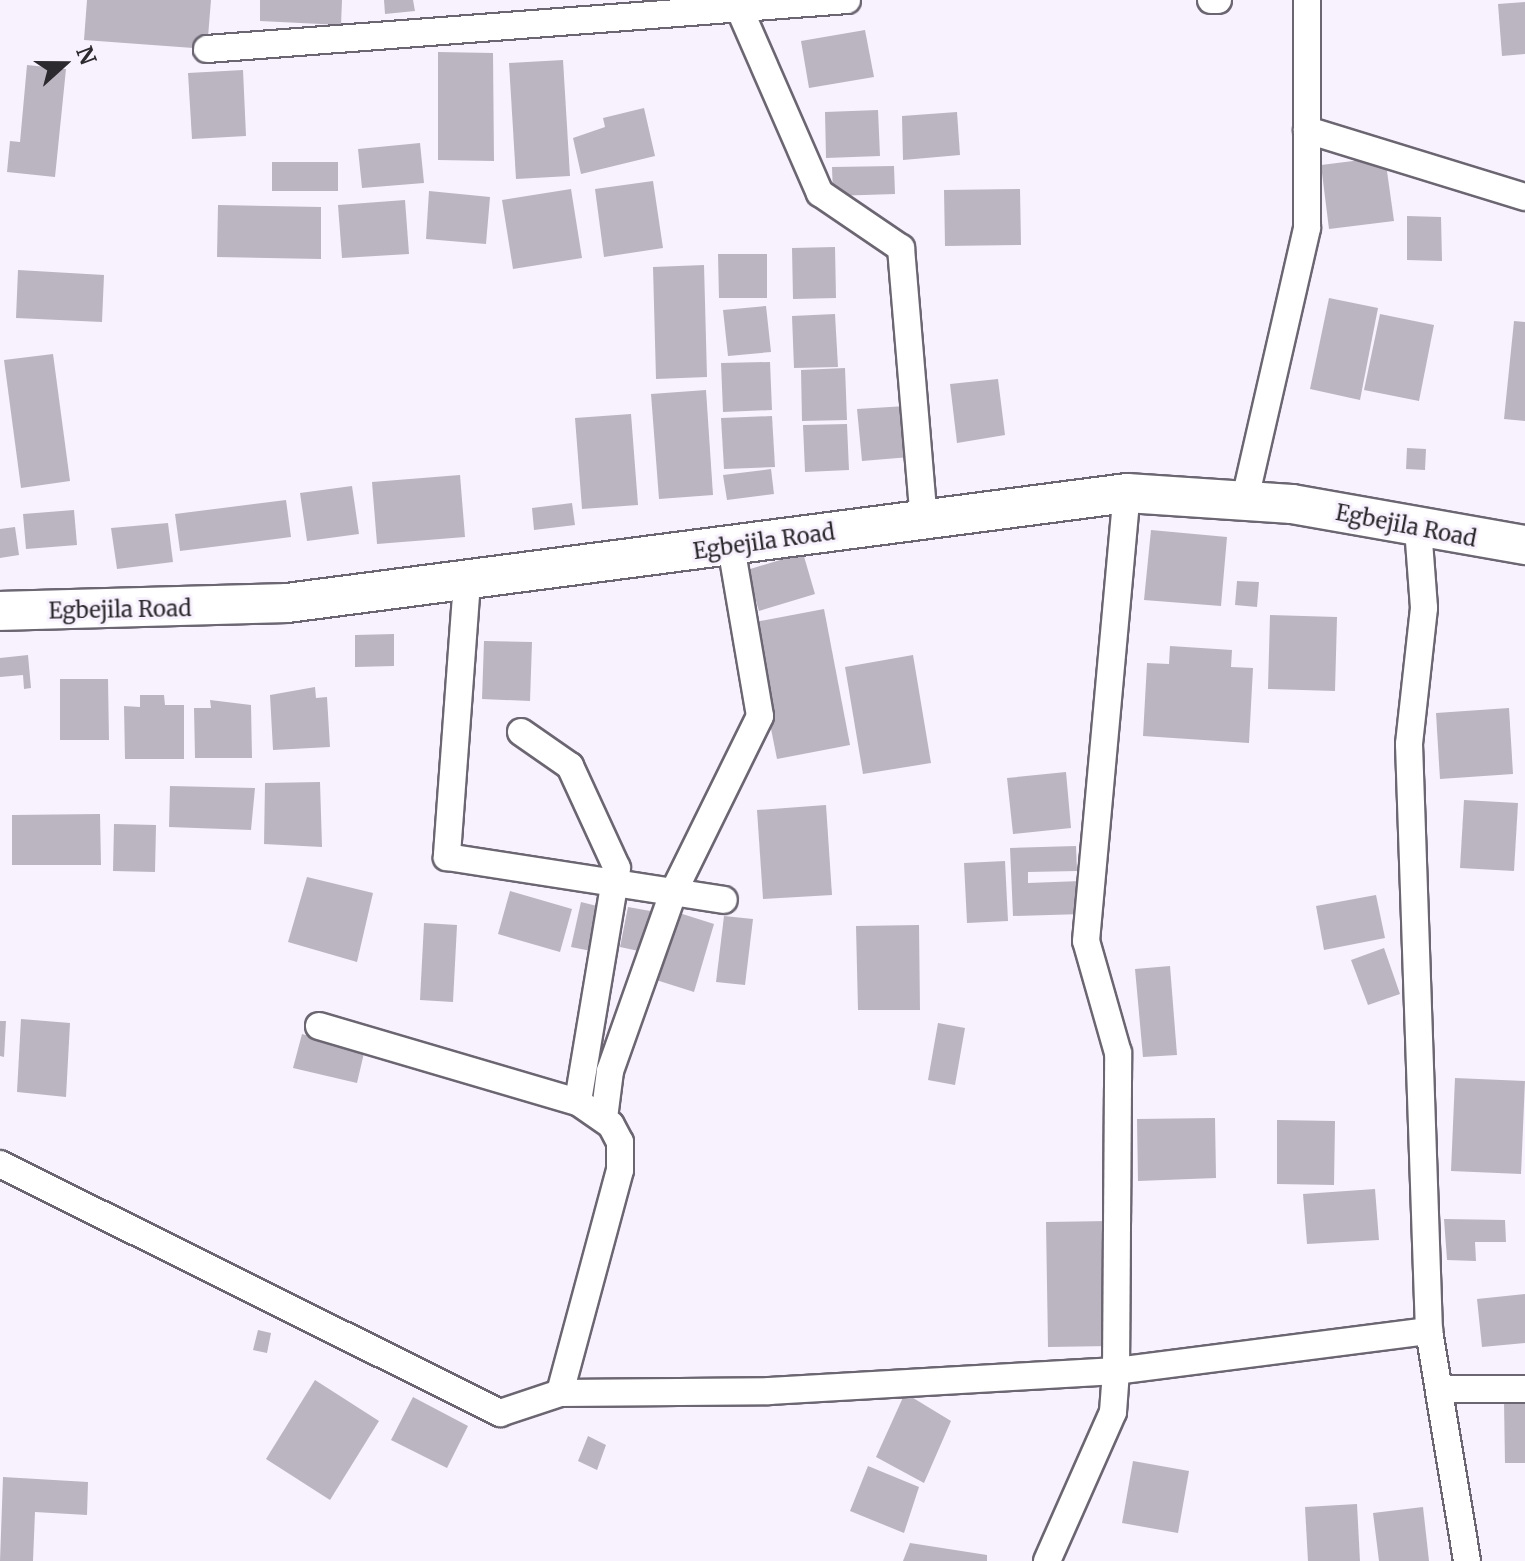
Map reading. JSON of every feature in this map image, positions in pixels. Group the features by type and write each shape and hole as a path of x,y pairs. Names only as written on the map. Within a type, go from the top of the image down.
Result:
{"street":[{"path":"207,49 847,0"},
{"path":"1211,0 1218,0"},
{"path":"1245,499 1307,228 1307,0"},
{"path":"739,8 820,193 901,248 924,521"},
{"path":"1307,130 1525,197"},
{"path":"1047,1561 1113,1412 1116,1371 1118,1053 1086,941 1127,493"},
{"name":"Egbejila Road","path":"0,611 204,609 467,582 1127,493 1245,499 1525,545"},
{"path":"1418,528 1424,608 1409,744 1429,1331 1443,1389 1465,1559"},
{"path":"604,1118 610,1071 673,893 760,716 731,547"},
{"path":"467,582 447,857 724,900"},
{"path":"521,732 570,766 617,868 578,1102"},
{"path":"319,1026 578,1102 604,1118 620,1142 620,1170 560,1393"},
{"path":"0,1164 500,1413 560,1393 769,1391 1116,1371 1429,1331"},
{"path":"1443,1389 1525,1389"}],"building":[{"path":"87,0 211,0 207,49 84,40"},
{"path":"260,0 342,0 341,25 260,21"},
{"path":"384,0 413,0 415,11 385,14"},
{"path":"1525,2 1525,54 1502,56 1498,4"},
{"path":"865,30 874,77 809,88 801,41"},
{"path":"438,52 493,53 494,161 438,160"},
{"path":"563,60 570,176 516,179 509,63"},
{"path":"27,65 66,69 55,177 7,172 10,141 20,142"},
{"path":"243,70 246,136 192,139 188,73"},
{"path":"644,108 655,156 581,174 573,138 605,127 603,118"},
{"path":"878,110 880,156 826,158 825,112"},
{"path":"957,112 960,155 903,160 902,116"},
{"path":"420,143 424,183 362,188 358,149"},
{"path":"1385,157 1394,221 1329,229 1321,165"},
{"path":"272,162 338,162 338,191 272,191"},
{"path":"894,166 895,194 833,196 832,167"},
{"path":"653,181 663,248 604,257 595,189"},
{"path":"571,189 582,258 513,269 502,200"},
{"path":"1020,189 1021,245 945,246 944,190"},
{"path":"429,191 490,197 486,244 426,239"},
{"path":"405,200 409,254 342,258 338,205"},
{"path":"218,205 321,207 321,259 217,257"},
{"path":"1407,216 1441,217 1442,261 1407,260"},
{"path":"835,247 836,298 793,299 792,248"},
{"path":"718,254 767,254 767,298 719,298"},
{"path":"704,265 707,377 656,379 653,267"},
{"path":"18,270 104,275 102,322 16,318"},
{"path":"1329,298 1378,308 1360,400 1310,389"},
{"path":"766,306 771,352 728,356 723,310"},
{"path":"835,314 838,367 794,368 792,316"},
{"path":"1380,314 1434,325 1419,401 1364,390"},
{"path":"1514,321 1525,322 1525,421 1504,419"},
{"path":"53,354 70,481 21,488 4,360"},
{"path":"770,362 772,410 723,412 721,363"},
{"path":"845,368 847,420 802,421 801,370"},
{"path":"998,379 1005,435 957,443 950,384"},
{"path":"706,390 713,495 659,499 651,394"},
{"path":"906,406 910,457 862,461 857,409"},
{"path":"631,414 638,505 582,509 575,418"},
{"path":"772,416 775,467 724,469 721,418"},
{"path":"847,424 849,470 805,472 803,425"},
{"path":"1407,448 1426,449 1425,470 1406,469"},
{"path":"771,469 774,494 727,500 723,475"},
{"path":"460,475 465,537 377,544 372,482"},
{"path":"352,486 359,534 307,541 300,493"},
{"path":"286,500 291,537 180,551 175,514"},
{"path":"572,503 575,525 534,530 532,508"},
{"path":"74,510 77,545 26,549 23,514"},
{"path":"168,523 173,562 117,569 111,528"},
{"path":"15,527 19,555 0,558 0,529"},
{"path":"1151,530 1227,537 1221,606 1144,600"},
{"path":"803,553 815,594 759,611 747,570"},
{"path":"1237,581 1259,582 1257,607 1235,605"},
{"path":"824,609 850,745 777,759 750,623"},
{"path":"1270,615 1337,617 1335,691 1268,689"},
{"path":"394,634 394,666 355,667 355,635"},
{"path":"484,641 532,642 530,701 482,699"},
{"path":"1170,646 1232,650 1231,667 1253,668 1249,743 1143,736 1147,663 1169,664"},
{"path":"28,655 31,688 24,689 23,675 0,677 0,658"},
{"path":"913,655 931,763 863,774 845,667"},
{"path":"60,679 108,679 109,740 60,740"},
{"path":"315,687 316,698 327,697 330,747 273,750 270,695"},
{"path":"140,695 164,695 165,705 184,705 184,759 125,759 124,706 140,707"},
{"path":"210,700 251,705 252,758 195,758 194,708 211,708"},
{"path":"1509,708 1513,774 1440,779 1436,713"},
{"path":"1066,772 1071,828 1013,834 1007,778"},
{"path":"320,782 322,847 264,844 265,783"},
{"path":"170,786 255,788 251,830 169,827"},
{"path":"1464,800 1518,803 1514,871 1460,868"},
{"path":"826,805 832,895 763,899 757,810"},
{"path":"100,814 101,865 12,865 12,815"},
{"path":"114,824 156,825 155,872 113,871"},
{"path":"1076,846 1077,871 1028,872 1028,883 1081,881 1083,914 1013,916 1010,848"},
{"path":"1005,861 1008,921 967,923 964,863"},
{"path":"307,877 373,893 357,962 288,942"},
{"path":"510,891 572,909 560,952 498,934"},
{"path":"1376,895 1385,938 1324,950 1316,906"},
{"path":"581,902 601,907 591,951 571,947"},
{"path":"628,907 656,912 648,953 620,947"},
{"path":"673,911 714,924 694,992 653,979"},
{"path":"724,916 753,919 745,985 716,982"},
{"path":"424,923 457,925 453,1002 420,1000"},
{"path":"919,925 920,1010 858,1010 856,926"},
{"path":"1384,948 1400,994 1368,1005 1351,960"},
{"path":"1170,966 1177,1055 1143,1057 1135,969"},
{"path":"21,1019 70,1023 66,1097 17,1092"},
{"path":"0,1021 6,1021 4,1057 0,1056"},
{"path":"938,1023 965,1028 955,1085 928,1080"},
{"path":"302,1034 364,1053 357,1083 293,1068"},
{"path":"1455,1078 1525,1081 1521,1174 1451,1171"},
{"path":"1215,1118 1216,1178 1138,1181 1137,1119"},
{"path":"1277,1120 1335,1121 1334,1185 1277,1184"},
{"path":"1375,1189 1379,1240 1307,1244 1303,1194"},
{"path":"1444,1219 1505,1220 1506,1242 1475,1242 1476,1261 1447,1260"},
{"path":"1109,1221 1111,1346 1048,1347 1046,1222"},
{"path":"1525,1294 1525,1343 1482,1347 1477,1299"},
{"path":"258,1330 271,1333 267,1353 253,1350"},
{"path":"315,1380 379,1421 330,1500 266,1459"},
{"path":"905,1393 951,1421 924,1483 876,1457"},
{"path":"413,1397 468,1426 447,1468 391,1440"},
{"path":"1504,1402 1525,1402 1525,1463 1505,1463"},
{"path":"588,1436 606,1445 597,1470 578,1461"},
{"path":"1133,1461 1189,1471 1178,1533 1122,1523"},
{"path":"868,1466 919,1487 904,1533 850,1511"},
{"path":"3,1477 88,1482 87,1515 35,1512 33,1561 0,1561"},
{"path":"1357,1504 1360,1561 1308,1561 1305,1507"},
{"path":"1423,1507 1429,1561 1379,1561 1373,1513"},
{"path":"910,1543 987,1555 987,1561 903,1561"}]}
